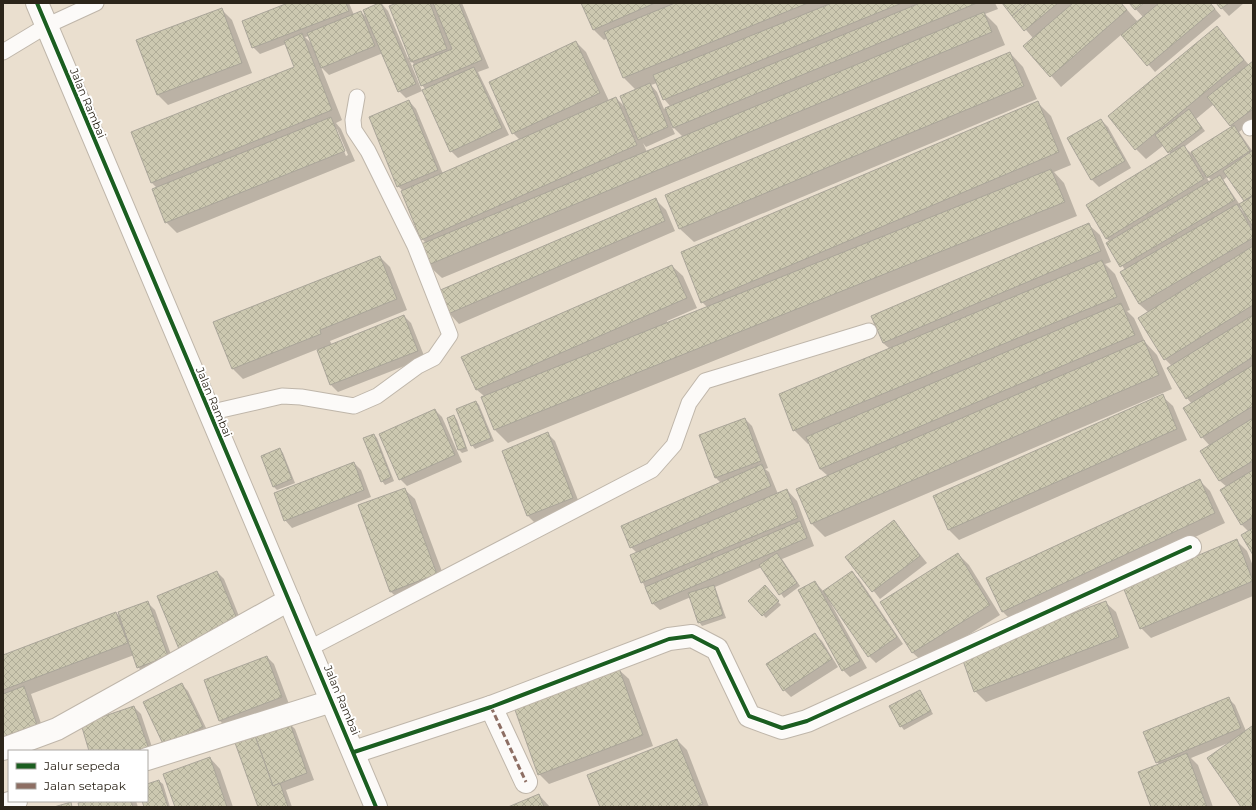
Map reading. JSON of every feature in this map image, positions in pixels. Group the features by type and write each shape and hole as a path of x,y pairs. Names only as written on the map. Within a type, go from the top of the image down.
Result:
{"street":[{"name":"Jalan Rambai","path":"37,3 208,413 310,648 376,807"},
{"path":"354,752 491,707 669,639 692,636 717,649 749,716 782,728 807,721 1190,547"},
{"path":"3,749 57,729 289,600"},
{"path":"148,759 332,701"},
{"path":"491,707 526,782"},
{"path":"3,805 13,802"}],"lane":[{"path":"3,52 46,26 96,3"},
{"path":"208,413 282,396 301,397 354,406 377,396 418,366 434,358 450,335 415,246 368,151 354,130 353,120 357,97"},
{"path":"310,648 652,470 674,445 689,403 705,381 869,331"}],"building":[{"path":"288,3 346,3 349,11 252,48 242,21"},
{"path":"381,3 416,84 398,92 363,10"},
{"path":"397,3 430,3 447,49 411,62 389,6"},
{"path":"433,3 459,3 482,60 421,86 413,65 452,49"},
{"path":"581,3 655,3 593,30"},
{"path":"675,3 808,3 623,78 604,32"},
{"path":"832,3 902,3 663,100 653,75"},
{"path":"920,3 977,3 673,128 665,108"},
{"path":"1002,3 1027,3 1012,16"},
{"path":"1027,3 1058,3 1024,31 1012,16"},
{"path":"1073,3 1121,3 1127,10 1050,77 1023,46"},
{"path":"1129,3 1144,3 1135,10"},
{"path":"1159,3 1210,3 1215,9 1147,66 1121,35"},
{"path":"1216,3 1229,3 1221,9"},
{"path":"222,8 242,63 157,95 136,40"},
{"path":"361,11 375,46 321,68 307,33"},
{"path":"984,12 992,32 428,265 419,245"},
{"path":"1217,26 1244,60 1135,150 1108,116"},
{"path":"302,33 332,110 151,183 131,132 294,67 284,41"},
{"path":"576,41 600,93 512,134 489,82"},
{"path":"1010,52 1024,86 679,229 665,195"},
{"path":"1253,61 1253,109 1230,126 1207,97"},
{"path":"474,67 502,128 450,152 422,90"},
{"path":"650,83 668,127 638,140 620,96"},
{"path":"616,97 637,145 421,240 401,191"},
{"path":"409,100 438,170 397,187 369,117"},
{"path":"1038,101 1059,152 701,303 681,252"},
{"path":"1189,109 1202,128 1168,153 1155,135"},
{"path":"331,117 345,151 165,223 152,189"},
{"path":"1101,119 1125,161 1091,180 1067,138"},
{"path":"1234,125 1250,151 1207,178 1191,152"},
{"path":"1184,145 1204,179 1106,239 1086,205"},
{"path":"1253,150 1253,195 1244,201 1223,171"},
{"path":"1051,169 1065,202 494,430 481,397"},
{"path":"1220,175 1235,200 1120,267 1106,243"},
{"path":"1253,196 1253,227 1239,204"},
{"path":"656,198 665,221 448,314 438,291"},
{"path":"1237,204 1253,232 1253,238 1139,304 1120,272"},
{"path":"1089,223 1101,251 883,343 871,316"},
{"path":"1253,246 1253,305 1164,360 1138,318"},
{"path":"380,256 397,299 320,330 321,334 232,369 213,322"},
{"path":"1102,260 1117,297 793,431 779,394"},
{"path":"672,265 687,298 476,390 461,357"},
{"path":"1121,303 1135,335 820,469 806,437"},
{"path":"404,315 418,351 330,385 317,350"},
{"path":"1253,315 1253,357 1186,399 1167,368"},
{"path":"1144,340 1159,375 811,524 796,489"},
{"path":"1253,365 1253,406 1201,438 1183,408"},
{"path":"1163,394 1177,429 948,530 933,496"},
{"path":"476,401 491,438 471,446 456,409"},
{"path":"435,409 455,455 399,480 379,434"},
{"path":"454,415 466,448 458,450 447,418"},
{"path":"745,418 761,461 715,478 699,435"},
{"path":"1253,418 1253,461 1219,481 1200,451"},
{"path":"548,432 573,498 527,516 502,451"},
{"path":"374,434 391,477 381,482 363,438"},
{"path":"280,448 292,479 273,487 261,456"},
{"path":"354,462 364,490 284,521 274,493"},
{"path":"762,464 771,486 630,548 621,526"},
{"path":"1253,470 1253,517 1241,525 1220,490"},
{"path":"1200,479 1215,513 1002,612 986,578"},
{"path":"405,488 437,574 390,592 358,505"},
{"path":"787,489 798,518 641,583 630,555"},
{"path":"894,520 920,556 872,592 845,557"},
{"path":"800,521 807,538 652,604 645,587"},
{"path":"1253,528 1253,555 1241,535"},
{"path":"1237,539 1253,581 1140,629 1123,587"},
{"path":"777,553 797,583 779,595 759,565"},
{"path":"958,553 990,605 912,653 880,602"},
{"path":"217,571 239,624 179,649 157,596"},
{"path":"852,571 897,637 868,657 823,591"},
{"path":"815,581 860,661 842,671 798,590"},
{"path":"714,585 723,615 698,623 688,593"},
{"path":"765,585 779,601 762,616 748,601"},
{"path":"148,601 168,656 137,668 118,612"},
{"path":"1106,601 1119,637 974,692 961,655"},
{"path":"116,612 128,643 3,690 3,655"},
{"path":"815,633 832,659 783,691 766,664"},
{"path":"267,656 282,697 219,721 204,680"},
{"path":"619,668 643,735 538,775 514,707"},
{"path":"182,683 203,727 164,746 143,702"},
{"path":"24,686 38,728 3,740 3,694"},
{"path":"920,690 931,711 900,727 889,706"},
{"path":"1229,697 1241,728 1156,763 1143,732"},
{"path":"134,706 151,755 148,750 89,750 81,724"},
{"path":"289,720 307,773 273,786 254,733"},
{"path":"1252,726 1253,807 1241,807 1207,758"},
{"path":"254,733 273,786 280,783 288,807 258,807 234,740"},
{"path":"677,739 703,804 695,807 600,807 587,775"},
{"path":"1187,753 1207,807 1151,807 1138,772"},
{"path":"210,757 227,807 175,807 163,774"},
{"path":"159,780 168,807 144,807 142,802 148,802 148,784"},
{"path":"539,794 544,807 508,807"},
{"path":"71,802 72,807 54,807"},
{"path":"131,802 133,807 79,807 78,803"}],"marked path":[{"path":"491,707 526,782"}],"cycle path":[{"path":"37,3 376,807"},
{"path":"354,752 491,707 669,639 692,636 717,649 749,716 782,728 807,721 1190,547"}]}
